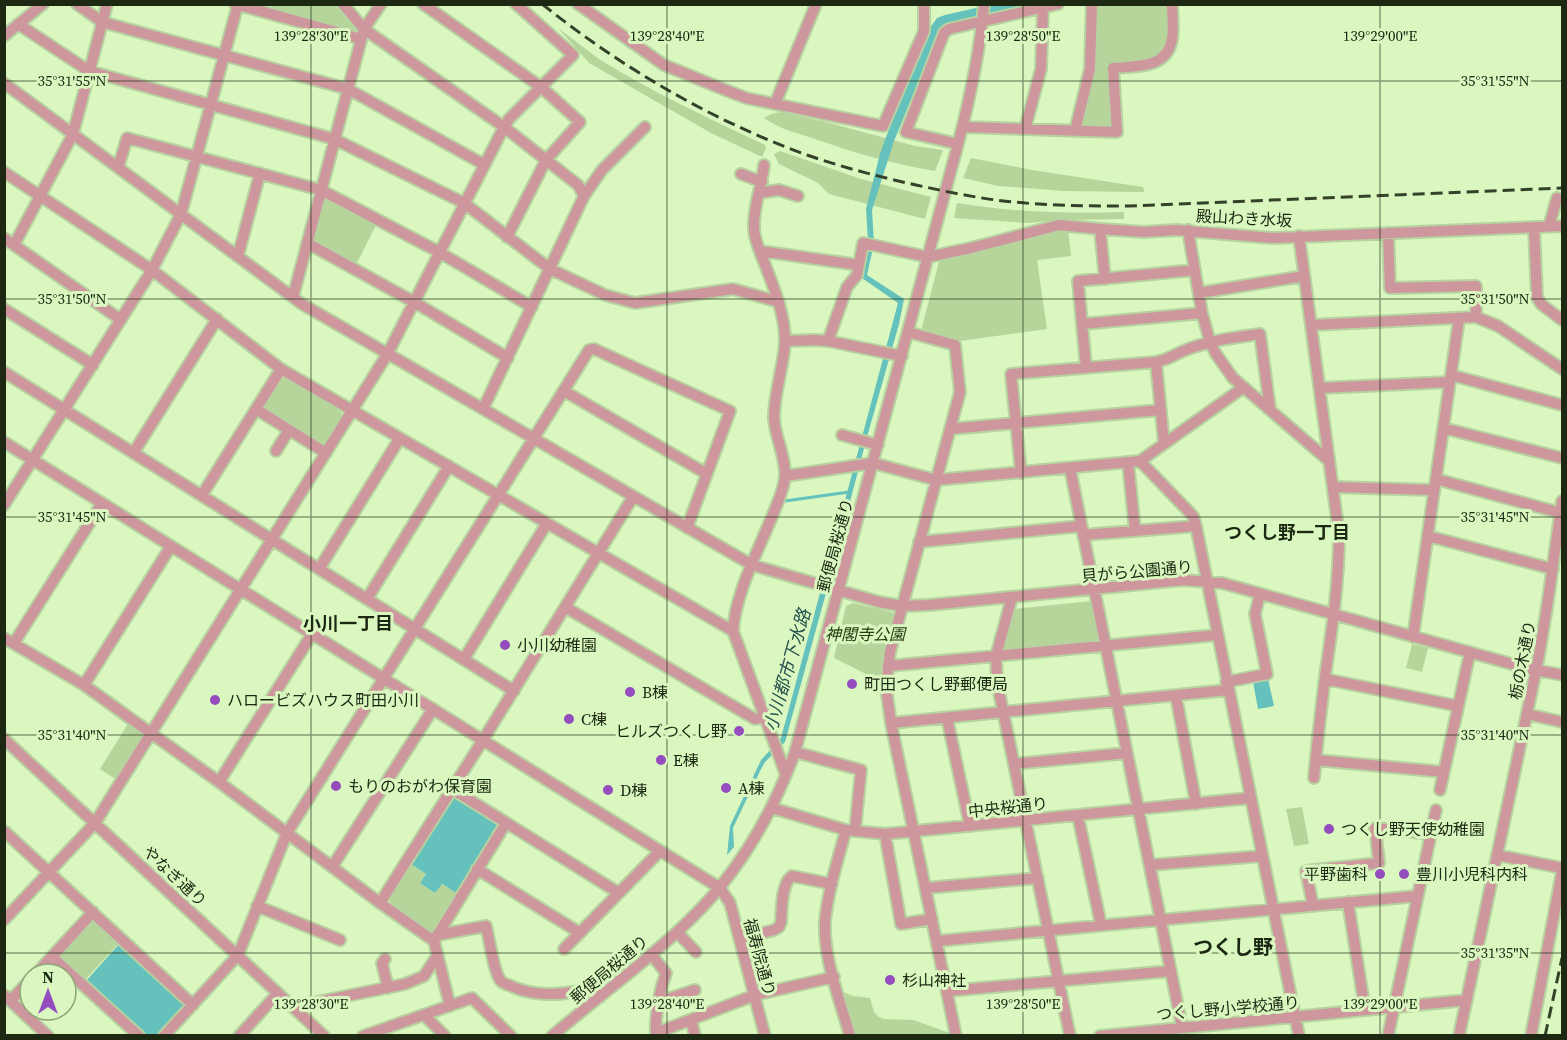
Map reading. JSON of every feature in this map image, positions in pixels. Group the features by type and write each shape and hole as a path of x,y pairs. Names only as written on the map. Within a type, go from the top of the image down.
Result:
{"street":[{"path":"4,36 43,4"},
{"path":"77,4 102,22 348,89 483,164"},
{"path":"14,245 73,134 106,4"},
{"path":"343,4 362,34"},
{"path":"293,297 362,34 381,4"},
{"path":"423,4 541,87 580,122 546,160 507,237"},
{"path":"6,916 95,822 388,353 504,127 509,119 573,56 516,4"},
{"path":"578,4 664,65 746,98 883,126 924,31 924,4"},
{"path":"775,104 816,4"},
{"name":"郵便局桜通り","path":"552,1035 677,932 720,888 740,861 772,808 786,775 795,752 873,463 868,442 902,356 963,127 980,46 984,4"},
{"path":"958,144 906,132 944,33 949,29 983,20 1058,4"},
{"path":"1075,130 1090,69 1092,4"},
{"path":"963,127 1118,132 1113,68 1146,66 1161,59 1170,46 1173,36 1172,4"},
{"path":"4,505 152,270 182,214 237,5 362,34 504,127 578,185 585,196"},
{"path":"1025,129 1041,69 1042,8"},
{"path":"18,24 89,71 334,139 464,203 550,269 605,296 635,303 733,289 779,302"},
{"name":"貝がら公園通り","path":"4,83 302,304 752,565 879,602 902,606 1183,580 1222,583 1413,637 1563,675"},
{"path":"483,409 585,196 602,170 645,127"},
{"path":"118,168 127,138 321,190 439,252 532,307"},
{"path":"764,165 754,227 760,251 779,302 785,341 774,419 784,459 785,476 782,493 734,615 733,631 786,775"},
{"path":"4,172 152,270 281,369 733,631"},
{"path":"238,256 260,173"},
{"path":"741,174 761,187 779,190 791,198"},
{"path":"1549,226 1557,198"},
{"name":"殿山わき水坂","path":"928,257 1059,225 1144,232 1188,230 1273,238 1563,226"},
{"path":"1534,227 1538,297 1542,304 1563,320"},
{"path":"1100,229 1105,279"},
{"path":"1188,230 1202,313 1210,342 1216,354 1233,378 1329,461"},
{"path":"1388,233 1390,288 1476,286 1476,317"},
{"path":"1299,236 1333,487 1339,555 1314,778"},
{"path":"4,238 121,320"},
{"path":"307,243 414,302 508,358"},
{"path":"828,341 847,287 857,275 863,243 928,257"},
{"path":"760,251 859,265"},
{"path":"1086,367 1078,281 1195,270"},
{"path":"1199,293 1304,276"},
{"path":"4,309 93,364"},
{"path":"1082,324 1202,313"},
{"path":"1311,325 1476,317 1498,326 1563,369"},
{"path":"134,452 217,319"},
{"path":"1413,637 1459,319"},
{"path":"908,332 955,345 960,392 890,652 886,688 891,723 956,1035"},
{"path":"1021,473 1011,374 1156,362 1210,342 1260,334 1270,409"},
{"path":"785,341 828,341 902,356"},
{"path":"164,1035 238,955 287,832 589,350 594,349 730,411 687,528"},
{"path":"1156,362 1164,443"},
{"path":"202,495 281,369"},
{"path":"4,372 514,690"},
{"path":"1320,388 1450,378 1563,405"},
{"path":"785,476 873,463 936,480 1140,461 1244,387"},
{"path":"564,391 707,474"},
{"path":"256,409 326,453"},
{"path":"950,429 1160,410"},
{"path":"1443,428 1563,458"},
{"path":"276,451 289,430"},
{"path":"842,435 868,442"},
{"path":"319,568 400,438"},
{"path":"4,442 720,888"},
{"path":"1140,461 1193,516 1196,526 1299,1035"},
{"path":"1128,462 1135,531"},
{"path":"367,599 449,466"},
{"path":"1070,468 1182,1028"},
{"path":"1333,487 1435,484 1561,513"},
{"path":"380,903 633,496"},
{"name":"栃の木通り","path":"1459,1035 1536,670 1563,501"},
{"path":"102,503 9,641 84,685 287,832 380,903 436,938 486,926 501,981 519,990 537,994 566,994 592,989 600,997"},
{"path":"464,659 547,523"},
{"path":"919,542 1082,530 1135,531 1196,526"},
{"path":"1428,536 1553,569"},
{"path":"84,685 171,546"},
{"path":"891,723 1176,696 1227,686 1267,674 1255,614 1260,594"},
{"path":"1012,597 996,656 997,682 1070,1035"},
{"path":"565,607 755,719 765,717"},
{"path":"219,782 312,634"},
{"path":"888,666 1217,635"},
{"path":"1440,790 1470,652"},
{"path":"1325,679 1458,706"},
{"path":"1176,696 1196,804"},
{"path":"332,867 433,709"},
{"path":"1527,714 1563,722"},
{"path":"947,717 970,826"},
{"name":"やなぎ通り","path":"4,739 324,1035"},
{"path":"795,752 861,770 850,830 832,884 825,923 828,955 850,1035"},
{"path":"1014,764 1127,753"},
{"path":"1316,760 1444,772"},
{"path":"452,789 619,893"},
{"name":"中央桜通り","path":"772,808 850,830 885,834 1251,798"},
{"path":"1388,1035 1436,810"},
{"path":"1078,816 1101,925"},
{"path":"450,1006 437,956 436,938 506,823"},
{"path":"1313,906 1306,871 1379,863 1375,828 1431,834"},
{"path":"4,831 193,1005"},
{"path":"885,834 901,924 932,919"},
{"path":"564,949 660,851"},
{"path":"1497,855 1563,870 1531,1035"},
{"path":"1150,865 1262,856"},
{"path":"477,869 580,933"},
{"path":"740,939 779,927 785,885 792,876 832,884"},
{"path":"926,888 1038,878"},
{"name":"福寿院通り","path":"720,888 730,903 765,1035"},
{"path":"937,941 1417,896"},
{"path":"1348,902 1365,1010"},
{"path":"257,906 334,934"},
{"path":"47,962 93,912"},
{"path":"677,932 696,951"},
{"path":"651,954 666,973 660,989 656,1034 755,995 834,977"},
{"path":"294,1007 405,984 424,976 437,956"},
{"path":"52,957 139,1035"},
{"path":"385,959 382,963 388,988"},
{"path":"947,991 1171,971"},
{"path":"658,1002 695,990"},
{"path":"239,1035 278,993"},
{"path":"8,998 48,1035"},
{"path":"363,1035 472,998 511,1035"},
{"name":"つくし野小学校通り","path":"1100,1035 1467,1000"},
{"path":"424,1015 446,1035"},
{"path":"691,1020 695,1035"}],"green space":[{"path":"272,5 335,5 356,30 354,33 271,10"},
{"path":"1098,5 1168,5 1169,33 1162,51 1147,60 1109,65 1112,122 1107,128 1085,127 1082,123 1095,71"},
{"path":"558,28 599,59 639,83 765,145 762,157 711,133 589,63"},
{"path":"780,112 915,146 943,150 935,171 889,161 788,130 764,118"},
{"path":"780,151 861,179 931,197 925,219 829,194 818,183 779,164 774,154"},
{"path":"971,158 1143,187 1144,192 1064,191 998,186 963,178"},
{"path":"328,199 376,225 356,265 316,243 312,236 321,202"},
{"path":"957,203 1040,212 1124,212 1124,219 1028,223 954,218"},
{"path":"1068,230 1071,256 1037,260 1047,329 960,341 924,331 922,327 939,262 943,259"},
{"path":"286,377 340,409 342,416 325,443 320,443 264,409 264,405 281,378"},
{"path":"1092,601 1100,641 1003,651 1014,609"},
{"name":"神閣寺公園","path":"853,603 891,612 894,615 885,653 882,682 834,658 846,606"},
{"path":"1412,644 1428,648 1422,672 1406,668"},
{"path":"129,722 144,732 145,736 117,780 100,769"},
{"path":"1302,807 1309,844 1294,846 1286,809"},
{"path":"411,864 426,874 420,883 435,893 441,884 456,893 433,930 429,930 390,902 389,898"},
{"path":"96,920 120,942 85,980 78,974 78,962 64,962 60,959 60,953 91,921"},
{"path":"843,992 870,998 874,1012 879,1017 913,1020 951,1035 854,1035"}],"water":[{"path":"989,5 1036,5 957,22 944,26 939,31 894,141 872,210 874,244 867,275 904,299 899,324 785,742 765,762 760,771 733,828 734,847 727,855 730,826 761,760 781,738 898,303 862,278 868,241 866,209 880,154 930,28 937,18"},
{"path":"1268,679 1274,706 1258,709 1253,682"},
{"path":"452,797 496,823 497,826 456,893 442,884 435,893 420,883 426,874 411,864"},
{"path":"120,943 185,1002 184,1008 159,1035 145,1035 86,981"}],"waterway":[{"path":"785,501 849,492"}],"railway":[{"path":"542,4 604,50 637,71 704,110 739,127 836,164 889,179 965,195 1042,204 1128,206 1562,188"},
{"path":"1545,1036 1562,958"}],"place":[{"name":"小川幼稚園","path":"505,645"},
{"name":"町田つくし野郵便局","path":"852,684"},
{"name":"B棟","path":"630,692"},
{"name":"ハロービズハウス町田小川","path":"215,700"},
{"name":"C棟","path":"569,719"},
{"name":"ヒルズつくし野","path":"739,731"},
{"name":"E棟","path":"661,760"},
{"name":"もりのおがわ保育園","path":"336,786"},
{"name":"A棟","path":"726,788"},
{"name":"D棟","path":"608,790"},
{"name":"つくし野天使幼稚園","path":"1329,829"},
{"name":"平野歯科","path":"1380,874"},
{"name":"豊川小児科内科","path":"1404,874"},
{"name":"杉山神社","path":"890,980"}],"district":[{"name":"つくし野一丁目","path":"1287,532"},
{"name":"小川一丁目","path":"348,623"},
{"name":"つくし野","path":"1233,947"}],"water label":[{"name":"小川都市下水路","path":"787,670"}]}
